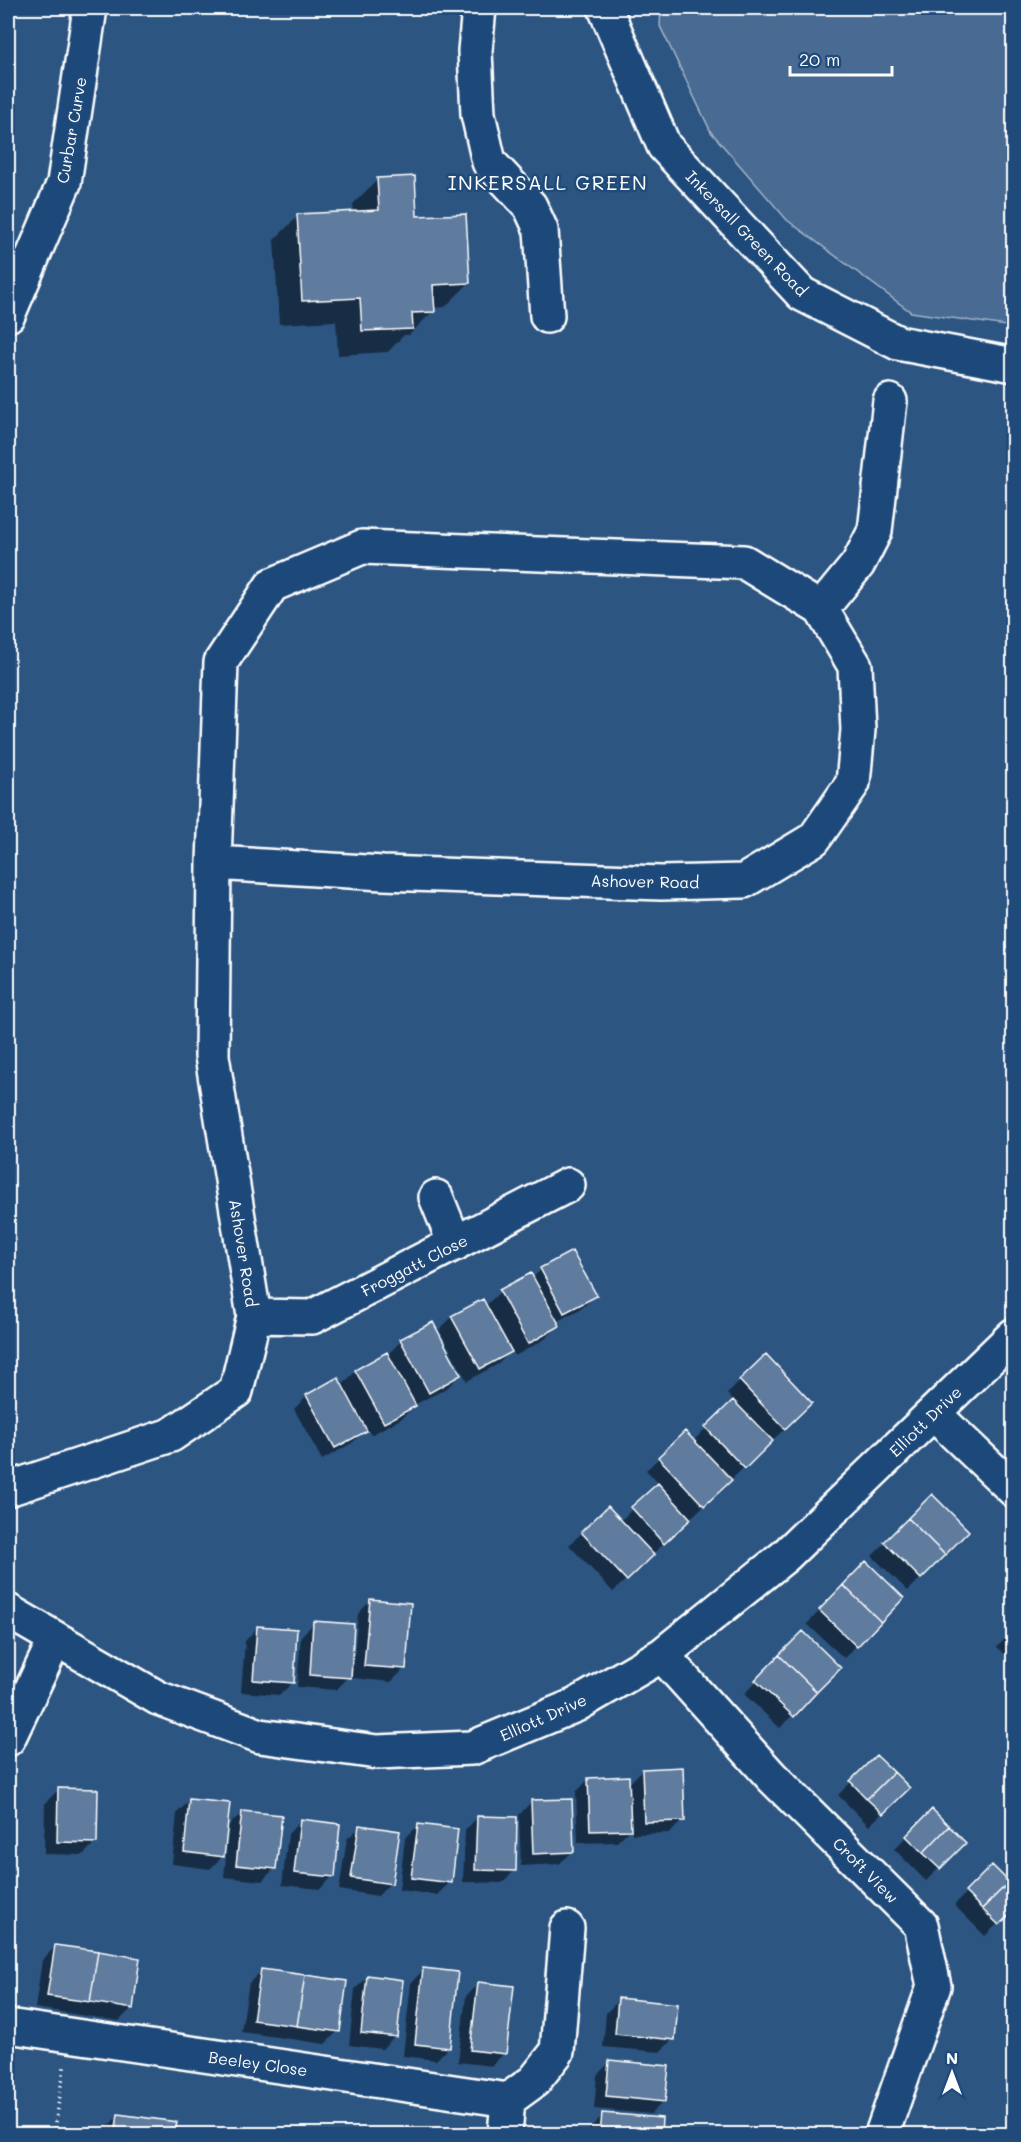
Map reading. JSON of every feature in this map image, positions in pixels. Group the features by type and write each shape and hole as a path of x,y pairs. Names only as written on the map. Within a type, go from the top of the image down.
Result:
{"street":[{"name":"Curbar Curve","path":"8,315 64,183 90,8"},
{"path":"479,8 475,51 478,114 489,162 530,206 541,230 547,316"},
{"name":"Inkersall Green Road","path":"605,8 664,146 802,294 898,343 1014,365"},
{"path":"821,609 858,564 875,531 890,401"},
{"name":"Ashover Road","path":"8,1489 171,1435 236,1391 254,1316 212,1056 213,863 221,662 272,585 362,547 744,562 821,609 855,666 858,730 853,783 814,839 744,881 638,882 383,873 213,863"},
{"name":"Froggatt Close","path":"254,1316 312,1317 568,1185"},
{"path":"436,1197 455,1244"},
{"name":"Elliott Drive","path":"8,1611 158,1698 260,1737 376,1752 472,1748 576,1706 662,1655 785,1556 1014,1335"},
{"path":"933,1413 1014,1490"},
{"path":"8,1739 55,1640"},
{"name":"Croft View","path":"662,1655 772,1777 921,1925 934,1986 882,2134"},
{"path":"505,2134 508,2100 534,2081 556,2052 567,1928"},
{"name":"Beeley Close","path":"8,2026 508,2100"}],"path":[{"path":"54,2134 68,2035"}],"shaded area":[{"path":"661,8 1013,8 1013,327 911,312 787,220 711,132 660,26"}],"building":[{"path":"415,176 417,216 466,214 470,283 433,285 435,312 412,313 413,329 362,331 360,298 302,301 297,214 379,210 377,178"},
{"path":"572,1251 597,1296 564,1313 540,1268"},
{"path":"531,1273 560,1326 528,1344 499,1290"},
{"path":"483,1299 512,1352 480,1369 451,1316"},
{"path":"433,1322 461,1375 429,1393 400,1339"},
{"path":"387,1352 416,1406 384,1423 355,1370"},
{"path":"766,1354 812,1403 785,1429 739,1380"},
{"path":"338,1377 367,1431 335,1448 306,1395"},
{"path":"733,1400 773,1441 745,1469 705,1427"},
{"path":"685,1431 732,1480 704,1506 658,1457"},
{"path":"658,1483 691,1519 664,1544 631,1507"},
{"path":"932,1494 969,1531 945,1555 908,1518"},
{"path":"608,1506 654,1555 627,1581 581,1532"},
{"path":"908,1518 945,1555 921,1579 884,1542"},
{"path":"866,1561 904,1598 881,1622 843,1585"},
{"path":"843,1585 881,1622 857,1647 819,1610"},
{"path":"370,1599 411,1603 406,1669 364,1666"},
{"path":"313,1621 354,1624 351,1678 310,1675"},
{"path":"257,1626 297,1629 294,1683 253,1680"},
{"path":"803,1631 841,1668 817,1692 779,1655"},
{"path":"779,1655 817,1692 794,1717 755,1680"},
{"path":"876,1755 894,1772 867,1799 850,1781"},
{"path":"683,1767 685,1821 644,1822 642,1769"},
{"path":"894,1772 910,1788 883,1814 867,1799"},
{"path":"629,1776 631,1830 590,1831 588,1778"},
{"path":"58,1788 98,1789 97,1843 57,1842"},
{"path":"189,1799 230,1803 224,1857 184,1852"},
{"path":"572,1799 574,1852 533,1854 531,1800"},
{"path":"932,1809 949,1826 923,1853 906,1836"},
{"path":"242,1811 282,1815 276,1869 236,1865"},
{"path":"477,1816 517,1817 516,1871 475,1870"},
{"path":"300,1819 340,1824 335,1877 294,1873"},
{"path":"418,1824 458,1829 452,1883 411,1878"},
{"path":"359,1825 400,1831 392,1884 351,1878"},
{"path":"949,1826 966,1843 940,1869 923,1853"},
{"path":"992,1865 1009,1882 982,1909 965,1892"},
{"path":"1009,1882 1014,1887 1014,1910 999,1925 982,1909"},
{"path":"55,1945 98,1951 90,2002 47,1996"},
{"path":"98,1951 140,1958 133,2009 90,2002"},
{"path":"423,1968 458,1972 450,2048 415,2044"},
{"path":"261,1969 305,1975 297,2026 253,2020"},
{"path":"305,1975 347,1981 340,2032 297,2026"},
{"path":"367,1975 403,1980 397,2037 361,2033"},
{"path":"478,1982 514,1986 506,2054 470,2050"},
{"path":"618,1998 678,2004 675,2040 615,2034"},
{"path":"609,2060 669,2066 665,2102 606,2096"},
{"path":"602,2113 662,2118 661,2134 600,2134"},
{"path":"118,2114 177,2122 175,2134 115,2134"}],"district":[{"name":"INKERSALL GREEN","path":"548,182"}]}
